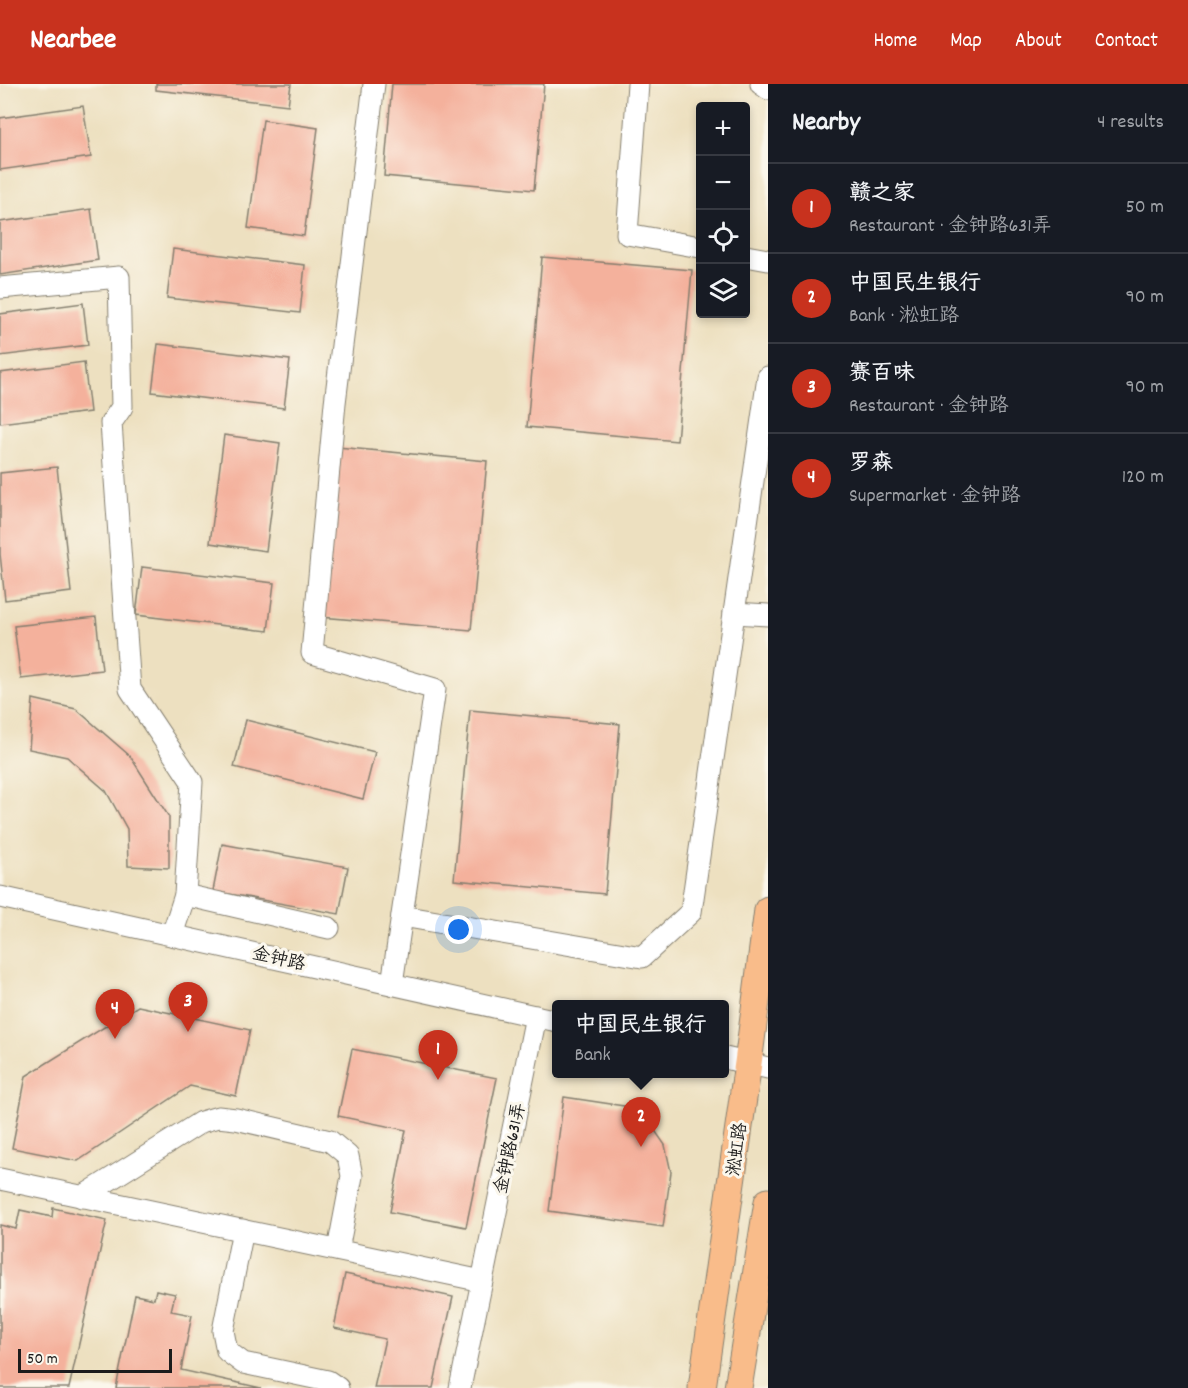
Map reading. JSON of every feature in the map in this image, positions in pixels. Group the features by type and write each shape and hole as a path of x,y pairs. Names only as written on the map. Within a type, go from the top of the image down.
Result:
{"main road":[{"name":"淞虹路","path":"702,1388 768,909"},
{"path":"738,1388 768,1202"}],"street":[{"path":"374,84 335,403 312,653 435,689 392,984"},
{"path":"638,84 627,234 696,247"},
{"path":"761,84 768,90"},
{"path":"750,257 768,260"},
{"path":"0,288 119,277 122,407 111,423 130,689 192,782 185,895 172,935"},
{"path":"402,916 642,957 692,912 768,377"},
{"path":"734,613 768,615"},
{"path":"185,895 329,928"},
{"name":"金钟路","path":"0,897 552,1020"},
{"name":"金钟路631弄","path":"460,1388 536,1016"},
{"path":"82,1197 201,1122 218,1117 236,1119 330,1141 348,1156 352,1176 338,1250"},
{"path":"0,1179 482,1281"},
{"path":"243,1230 223,1332 227,1351 243,1363 328,1381 338,1388"}],"building":[{"path":"156,84 291,84 288,105 156,90"},
{"path":"392,84 544,84 534,190 384,176"},
{"path":"83,106 91,157 0,170 0,118"},
{"path":"263,120 318,128 304,236 248,228"},
{"path":"91,209 98,260 0,275 0,222"},
{"path":"173,249 305,265 300,313 167,298"},
{"path":"542,257 692,270 677,441 527,427"},
{"path":"83,303 88,345 0,356 0,314"},
{"path":"158,344 290,360 284,408 152,392"},
{"path":"84,362 90,412 0,423 0,373"},
{"path":"224,435 280,443 266,551 210,543"},
{"path":"337,447 487,461 471,630 321,617"},
{"path":"57,467 71,592 5,600 0,554 0,473"},
{"path":"142,567 274,583 268,631 136,615"},
{"path":"96,617 102,670 21,679 14,626"},
{"path":"33,699 76,709 130,756 169,817 169,868 128,866 127,829 106,791 67,757 29,749"},
{"path":"470,710 620,724 605,894 454,880"},
{"path":"246,720 375,752 363,799 234,767"},
{"path":"222,844 348,867 339,914 213,891"},
{"path":"138,1006 250,1030 236,1096 190,1086 78,1161 12,1148 26,1076"},
{"path":"352,1049 497,1078 466,1227 390,1212 406,1130 338,1116"},
{"path":"564,1097 624,1106 647,1119 665,1145 671,1172 663,1227 549,1211"},
{"path":"53,1208 107,1220 69,1388 0,1388 0,1225 16,1229 20,1210 52,1217"},
{"path":"345,1274 453,1297 433,1388 374,1388 385,1339 334,1328"},
{"path":"156,1290 175,1294 171,1311 192,1315 181,1370 261,1388 116,1388 135,1295 154,1299"}],"place":[{"name":"赛百味","path":"188,1032"},
{"name":"罗森","path":"115,1039"},
{"name":"赣之家","path":"438,1080"},
{"name":"中国民生银行","path":"641,1147"}]}
